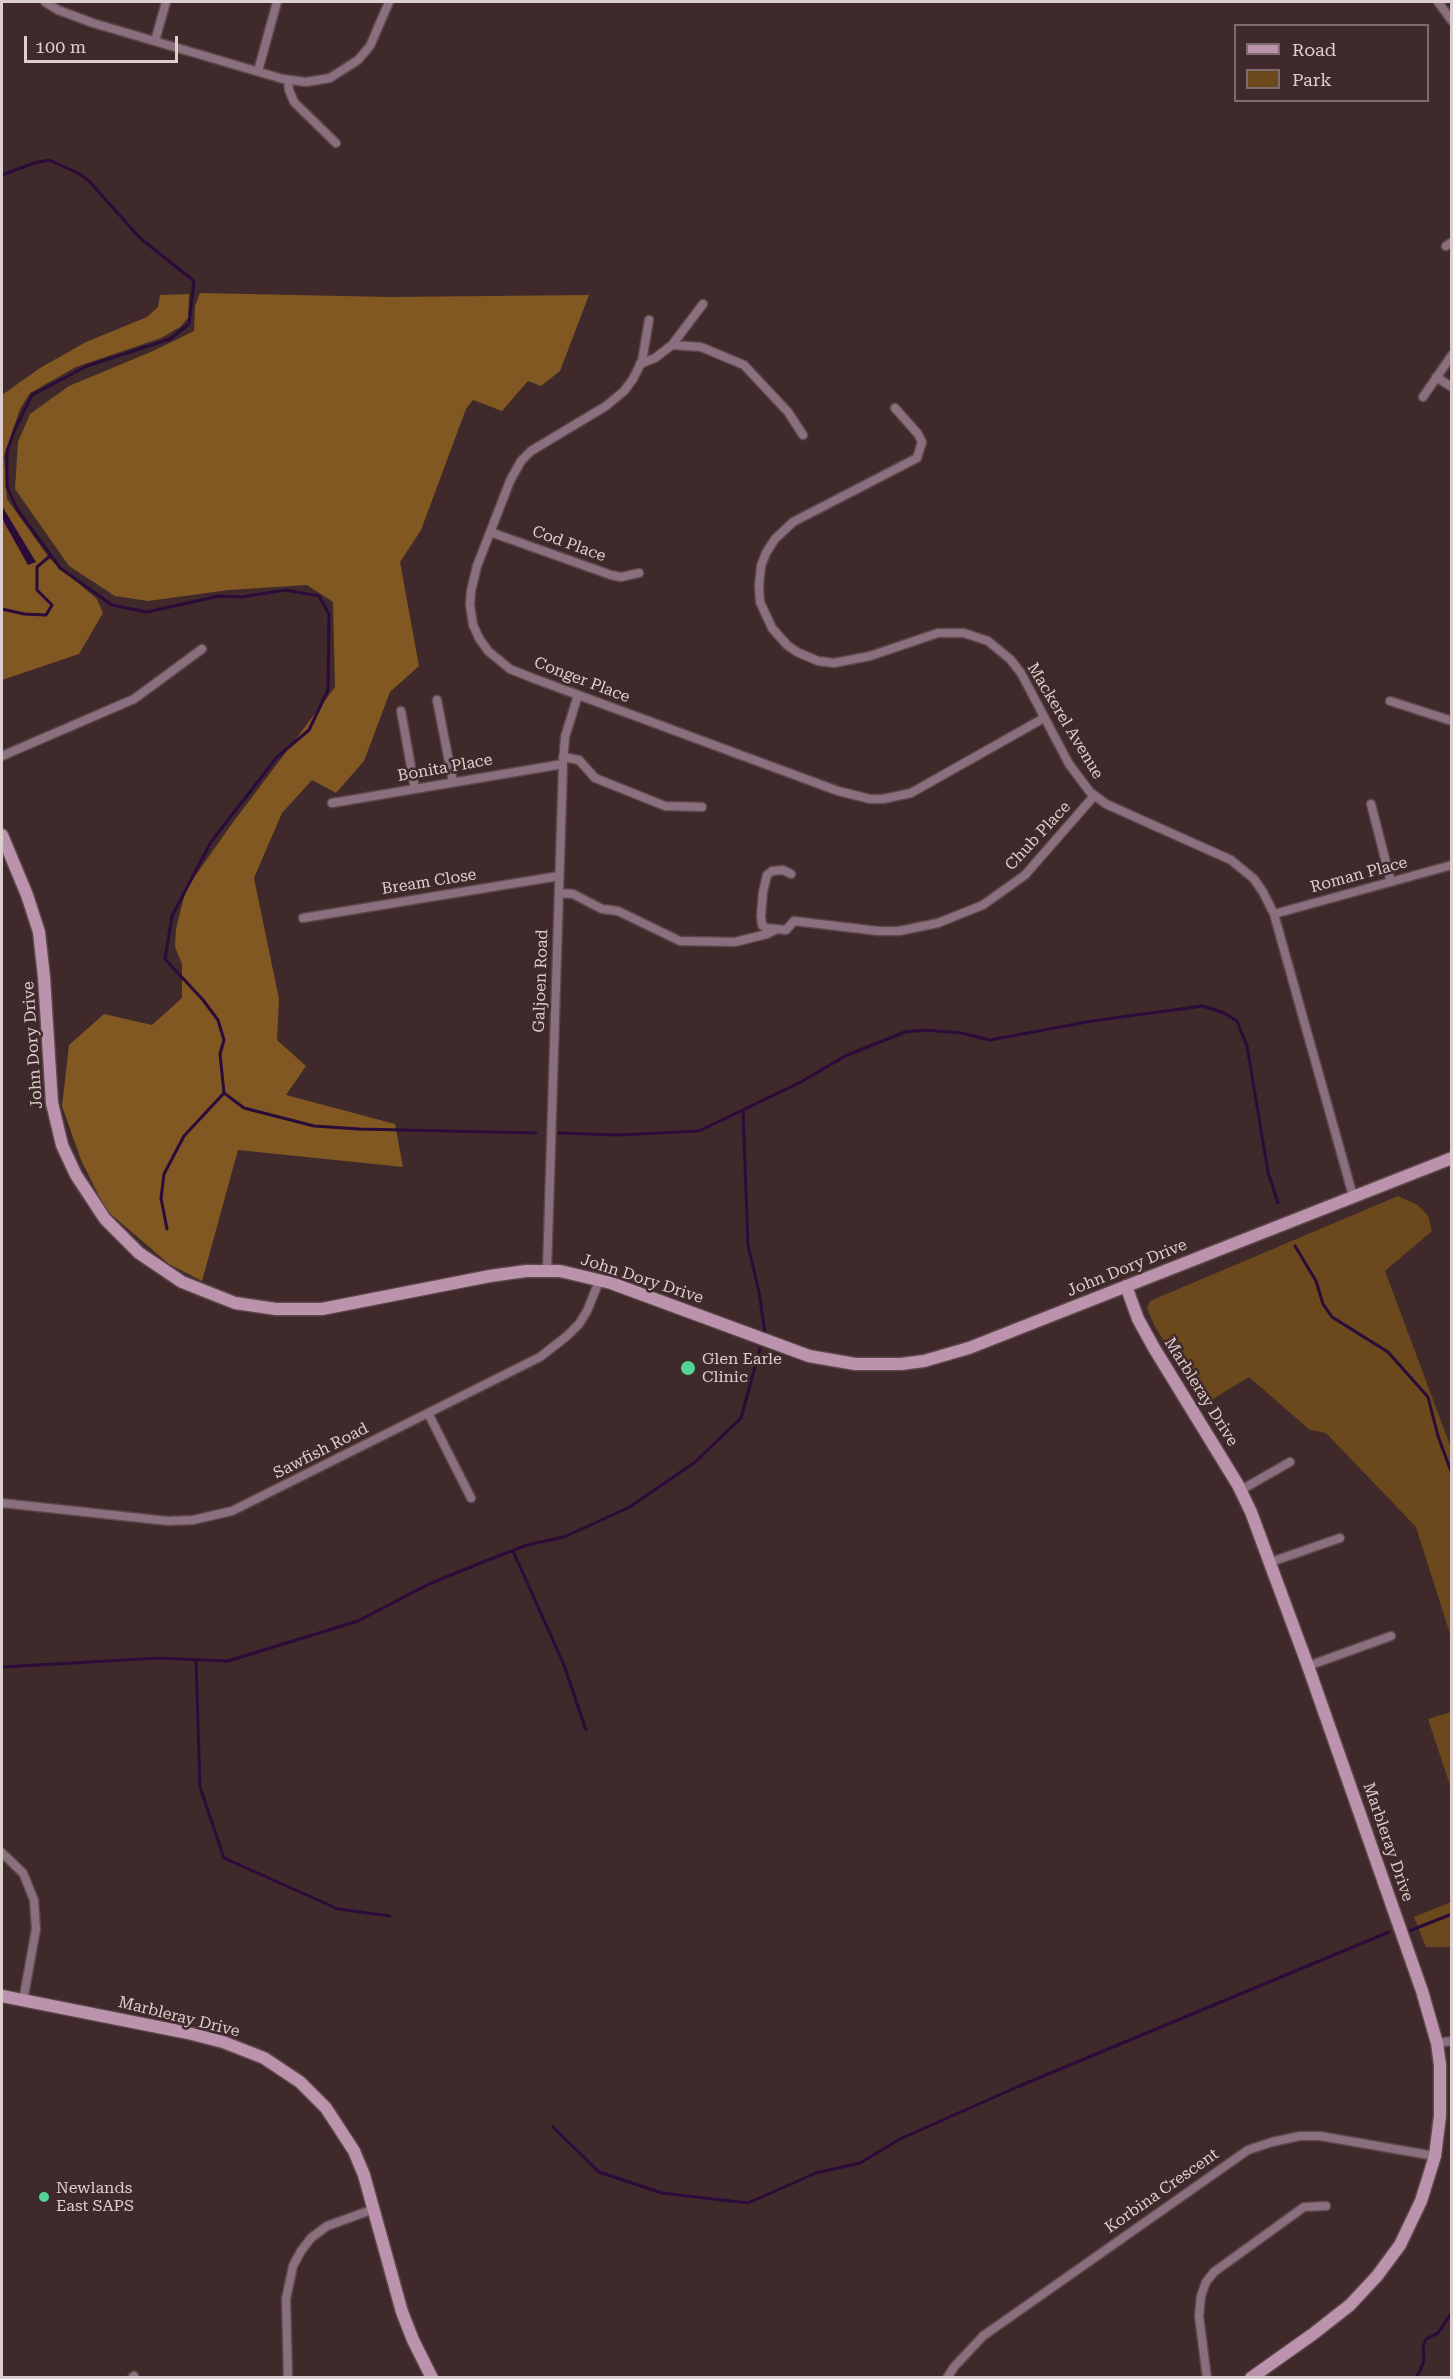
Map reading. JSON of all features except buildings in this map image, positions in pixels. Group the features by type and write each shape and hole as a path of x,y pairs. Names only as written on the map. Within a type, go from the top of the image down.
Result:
{"street":[{"path":"45,2 58,10 84,20 288,80 306,82 321,80 352,66 370,46 389,2"},
{"path":"155,41 166,2"},
{"path":"258,71 278,2"},
{"path":"1438,2 1452,21"},
{"path":"288,80 294,102 336,143"},
{"path":"640,364 655,358 672,345 703,304"},
{"name":"Conger Place","path":"649,320 640,364 633,379 617,398 544,442 521,461 510,481 475,573 470,598 473,625 479,638 497,660 510,669 578,695 838,791 870,799 884,799 910,793 1044,718"},
{"path":"672,345 701,347 744,365 788,412 803,435"},
{"path":"1423,397 1452,355"},
{"path":"1436,377 1452,387"},
{"name":"Mackerel Avenue","path":"894,408 918,434 922,442 922,450 917,458 793,522 775,538 766,553 759,577 760,602 765,615 779,638 797,652 818,661 834,663 870,656 938,633 964,633 980,637 996,646 1021,673 1080,781 1094,796 1106,804 1219,854 1237,864 1254,879 1274,914 1353,1196"},
{"name":"Cod Place","path":"490,532 611,575 621,577 639,573"},
{"path":"2,756 134,699 202,649"},
{"name":"Galjoen Road","path":"547,1270 563,760 567,728 578,695"},
{"path":"437,700 453,782"},
{"path":"1390,701 1452,721"},
{"path":"401,711 415,789"},
{"path":"563,760 581,762 595,778 665,806 702,807"},
{"name":"Bonita Place","path":"332,803 563,760"},
{"name":"Chub Place","path":"775,930 786,930 794,921 878,931 899,931 938,923 958,916 983,905 1025,876 1094,796"},
{"path":"1371,804 1391,882"},
{"name":"John Dory Drive","path":"2,835 27,895 39,932 43,961 51,1096 62,1145 75,1175 112,1228 139,1253 169,1275 216,1297 253,1306 287,1310 341,1306 490,1275 547,1270 600,1279 795,1352 832,1362 874,1365 914,1363 960,1351 1452,1158"},
{"name":"Roman Place","path":"1274,914 1452,865"},
{"path":"775,930 766,928 761,921 767,875 772,871 783,870 791,874"},
{"name":"Bream Close","path":"303,918 559,876"},
{"path":"559,893 573,894 602,909 618,911 680,942 735,942 775,930"},
{"name":"Sawfish Road","path":"2,1503 149,1520 182,1521 213,1517 265,1496 540,1357 567,1336 587,1311 600,1279"},
{"name":"Marbleray Drive","path":"1125,1286 1138,1319 1154,1348 1241,1490 1271,1562 1422,1991 1437,2043 1441,2100 1439,2133 1435,2156 1411,2225 1389,2262 1350,2305 1251,2378"},
{"path":"428,1413 471,1498"},
{"path":"1241,1490 1290,1462"},
{"path":"1271,1562 1340,1538"},
{"path":"1308,1666 1391,1636"},
{"path":"2,1853 23,1873 34,1900 36,1929 23,2001"},
{"name":"Marbleray Drive","path":"2,1996 223,2042 273,2063 314,2094 340,2127 361,2167 402,2312 412,2340 432,2378"},
{"path":"1437,2043 1452,2041"},
{"name":"Korbina Crescent","path":"947,2378 954,2367 983,2336 1248,2150 1300,2136 1320,2136 1435,2156"},
{"path":"1207,2378 1199,2316 1201,2296 1206,2282 1214,2272 1307,2206 1326,2206"},
{"path":"288,2378 286,2299 293,2266 304,2245 319,2231 334,2223 374,2209"}],"green space":[{"path":"1398,1196 1418,1205 1428,1216 1432,1231 1385,1271 1451,1448 1451,1637 1416,1527 1326,1433 1310,1430 1249,1377 1203,1405 1154,1325 1147,1308 1150,1301"},
{"path":"1452,1712 1451,1788 1428,1719"},
{"path":"1451,1902 1451,1947 1426,1947 1414,1917"}],"shaded area":[{"path":"200,293 390,297 589,295 560,371 541,386 528,381 502,411 473,400 466,409 421,530 400,562 419,666 390,692 364,761 336,793 312,780 282,813 254,878 279,999 277,1040 306,1066 286,1095 395,1124 403,1167 238,1150 202,1281 169,1264 106,1210 81,1160 62,1106 69,1045 104,1014 152,1025 182,998 182,964 175,947 176,929 186,889 335,687 333,602 307,585 229,590 148,601 115,596 69,566 15,489 18,442 30,414 69,386 194,331 195,306"},
{"path":"189,294 188,318 180,327 161,338 76,367 30,393 20,409 4,456 7,499 50,559 97,599 103,613 79,654 2,680 2,395 40,368 86,342 147,317 158,307 160,295"},
{"path":"2,506 36,562 28,565 5,524"}],"waterway":[{"path":"2,175 49,160 78,173 89,181 140,238 194,281 189,324 170,339 87,366 32,395 15,429 7,451 7,487 17,509 60,568 112,605 147,612 219,596 242,597 285,590 319,596 329,614 328,690 309,730 277,757 211,842 172,916 165,959 218,1020 224,1040 220,1054 224,1093 244,1108 314,1126 536,1133"},
{"path":"2,609 24,614 46,615 52,605 37,590 37,567 50,556"},
{"path":"559,1133 619,1135 699,1131 801,1082 845,1056 905,1032 925,1030 961,1033 990,1040 1092,1021 1203,1006 1224,1013 1237,1021 1247,1046 1268,1172 1278,1203"},
{"path":"167,1229 161,1198 164,1174 184,1136 224,1093"},
{"path":"743,1110 748,1245 759,1292 765,1333"},
{"path":"1295,1246 1316,1281 1323,1304 1332,1317 1388,1352 1428,1397 1438,1436 1452,1474"},
{"path":"2,1667 159,1658 228,1661 358,1621 429,1584 527,1545 564,1537 628,1508 694,1463 741,1418 760,1349"},
{"path":"513,1551 564,1665 586,1730"},
{"path":"196,1660 200,1787 224,1858 338,1909 390,1916"},
{"path":"1409,1931 1452,1914"},
{"path":"553,2127 599,2172 662,2193 748,2203 816,2173 860,2163 900,2139 1017,2087 1389,1932"},
{"path":"1415,2378 1424,2361 1423,2347 1426,2339 1438,2333 1452,2312"}],"place":[{"name":"Glen Earle Clinic","path":"688,1368"},
{"name":"Newlands East SAPS","path":"44,2197"}]}
